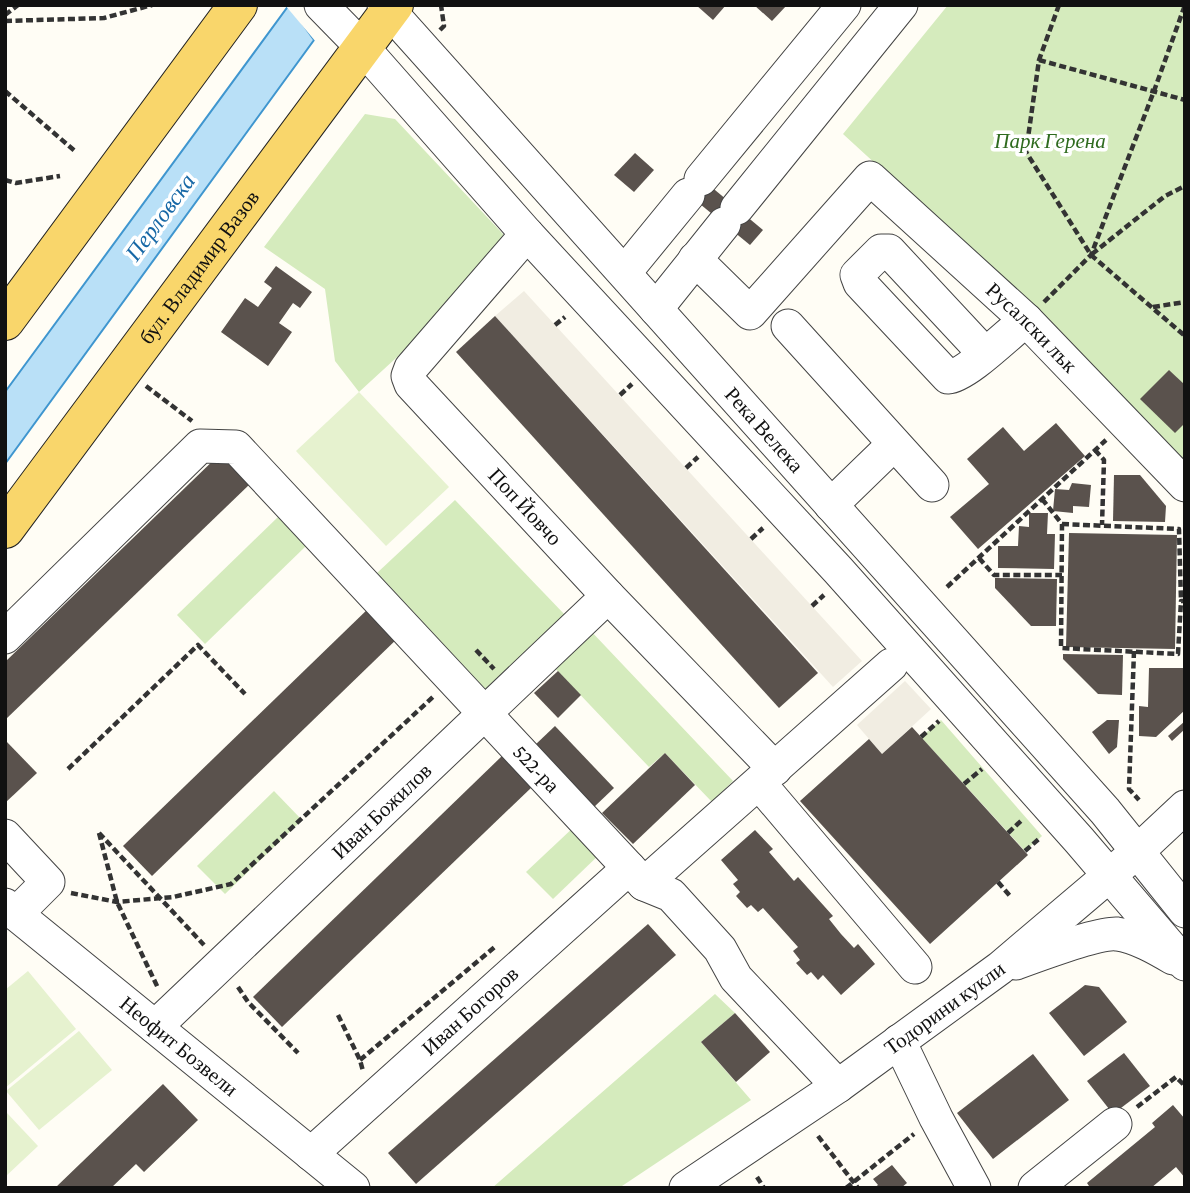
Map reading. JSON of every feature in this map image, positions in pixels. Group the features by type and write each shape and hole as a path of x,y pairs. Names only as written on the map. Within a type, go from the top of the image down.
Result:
{"main road":[{"path":"5,321 238,5"},
{"name":"бул. Владимир Вазов","path":"5,529 342,26 389,7"}],"street":[{"path":"625,272 844,5"},
{"path":"656,309 901,5"},
{"name":"Река Велека","path":"389,7 511,149 625,272 1138,850 1185,911"},
{"name":"Река Велека","path":"342,26 527,234 838,570 1110,875 1185,964"},
{"name":"Русалски лък","path":"695,259 750,313 870,178 1026,320 1185,485"},
{"name":"Поп Йовчо","path":"527,234 411,368 408,376 411,384 608,596 767,776 915,967"},
{"path":"985,354 1026,320"},
{"path":"788,326 932,485"},
{"path":"831,505 894,443"},
{"name":"522-ра","path":"5,636 200,446 236,447 637,876 671,895 720,949 736,978 838,1086"},
{"name":"Иван Божилов","path":"155,1027 608,596"},
{"name":"Иван Богоров","path":"311,1154 369,1101 637,876 767,776 891,665"},
{"name":"Тодорини кукли","path":"686,1188 838,1086 1000,968 1185,807"},
{"path":"5,836 48,882 11,909"},
{"name":"Неофит Бозвели","path":"11,909 353,1188"},
{"path":"1000,968 1114,933 1151,945 1185,964"},
{"path":"900,1041 936,1118 974,1188"},
{"path":"1035,1188 1115,1124"}],"path":[{"path":"5,15 18,5"},
{"path":"5,21 104,18 152,5"},
{"path":"441,5 444,26"},
{"path":"1059,5 1039,60 1026,152 1091,254 1185,336"},
{"path":"1091,254 1185,5"},
{"path":"1039,60 1185,100"},
{"path":"5,91 76,152"},
{"path":"5,180 16,183 60,176"},
{"path":"1026,320 1091,254 1165,196 1185,186"},
{"path":"1152,307 1185,302"},
{"path":"620,395 636,381"},
{"path":"146,385 193,423"},
{"path":"947,587 1125,422"},
{"path":"1095,450 1104,460 1102,526"},
{"path":"686,468 701,454"},
{"path":"1042,499 1062,524 1061,649 1178,654 1183,601 1179,529 1062,524"},
{"path":"751,539 766,526"},
{"path":"978,558 994,575 1062,575"},
{"path":"812,606 826,593"},
{"path":"68,769 198,645 245,694"},
{"path":"1134,651 1129,789 1139,800"},
{"path":"48,882 77,896 117,902 173,897 231,884 453,679"},
{"path":"921,737 941,720"},
{"path":"964,784 983,769"},
{"path":"1008,833 1025,818"},
{"path":"155,1027 160,992 117,902 99,833 221,963 248,1002 298,1053"},
{"path":"1025,851 1042,836"},
{"path":"998,882 1010,896"},
{"path":"360,1060 498,944"},
{"path":"338,1015 360,1060 369,1101"},
{"path":"1115,1124 1176,1077 1185,1086"},
{"path":"846,1188 936,1118"},
{"path":"818,1136 858,1188"},
{"path":"757,1177 764,1188"}],"green space":[{"name":"Парк Герена","path":"948,5 1185,5 1185,471 1046,320 843,134"},
{"path":"365,114 395,119 516,248 359,392 335,361 325,289 264,247"},
{"path":"359,392 449,487 386,546 296,451"},
{"path":"455,500 566,616 487,691 377,573"},
{"path":"278,517 306,546 205,644 177,615"},
{"path":"588,628 733,781 712,802 665,753 649,767 550,663"},
{"path":"941,720 1042,836 1025,851 921,737"},
{"path":"274,791 302,820 225,894 197,866"},
{"path":"576,825 602,852 553,899 526,872"},
{"path":"28,971 76,1029 5,1088 5,990"},
{"path":"715,994 735,1013 701,1042 751,1100 619,1188 492,1188"},
{"path":"79,1031 112,1070 39,1130 6,1091"},
{"path":"7,1113 38,1146 5,1177 5,1115"}],"shaded area":[{"path":"524,291 862,661 833,687 495,316"},
{"path":"905,681 931,709 882,754 857,725"}],"water":[{"name":"Перловска","path":"289,5 314,40 5,464 5,392"}],"pier":[{"path":"285,5 343,5 316,42"}],"building":[{"path":"696,5 726,5 713,20"},
{"path":"754,5 787,5 772,21"},
{"path":"635,153 654,170 634,192 614,175"},
{"path":"691,170 763,230 750,245 678,186"},
{"path":"276,266 312,292 300,308 293,303 279,323 292,332 268,366 221,332 245,298 258,307 272,288 264,282"},
{"path":"495,316 818,673 779,708 456,352"},
{"path":"1169,370 1185,385 1185,423 1175,433 1140,399"},
{"path":"1056,423 1085,456 978,549 950,517 989,484 967,459 1003,427 1024,451"},
{"path":"222,452 251,483 5,720 5,662"},
{"path":"1114,475 1140,475 1166,506 1165,522 1113,521"},
{"path":"1072,483 1091,485 1089,507 1073,506 1073,513 1053,511 1055,489 1069,490"},
{"path":"1029,513 1048,513 1047,534 1055,534 1054,569 998,568 998,546 1018,546 1019,526 1029,527"},
{"path":"1069,533 1177,535 1175,649 1066,647"},
{"path":"995,578 1057,579 1056,626 1031,626 995,588"},
{"path":"372,605 401,635 152,876 123,846"},
{"path":"1063,654 1123,655 1122,695 1098,694 1063,659"},
{"path":"1149,668 1185,668 1185,710 1156,737 1139,736 1139,706 1148,707"},
{"path":"558,671 581,695 558,718 534,693"},
{"path":"1107,720 1119,720 1117,747 1109,754 1092,732"},
{"path":"1185,721 1185,729 1172,741 1168,736"},
{"path":"555,726 614,788 593,808 534,746"},
{"path":"912,727 1028,855 930,944 800,801 869,739 882,754"},
{"path":"5,740 37,773 5,803"},
{"path":"665,753 695,785 633,844 602,813"},
{"path":"502,756 532,787 282,1027 253,997"},
{"path":"755,830 773,849 769,852 794,881 798,877 833,916 829,919 841,934 854,948 858,944 875,964 841,995 823,975 818,980 811,972 807,975 796,963 800,960 793,951 798,947 763,908 758,912 751,905 747,908 736,896 740,892 733,884 738,880 721,860"},
{"path":"648,924 676,955 416,1184 388,1153"},
{"path":"1085,985 1099,987 1127,1022 1084,1056 1049,1013"},
{"path":"735,1013 770,1052 736,1082 701,1042"},
{"path":"1124,1053 1150,1086 1113,1114 1087,1081"},
{"path":"1033,1054 1069,1100 993,1159 957,1113"},
{"path":"163,1084 198,1120 144,1172 136,1164 111,1188 55,1188"},
{"path":"1173,1105 1185,1119 1185,1178 1176,1167 1151,1188 1087,1188 1087,1183 1155,1127 1152,1123"},
{"path":"892,1165 907,1183 901,1188 874,1188 878,1185 873,1179"}]}
